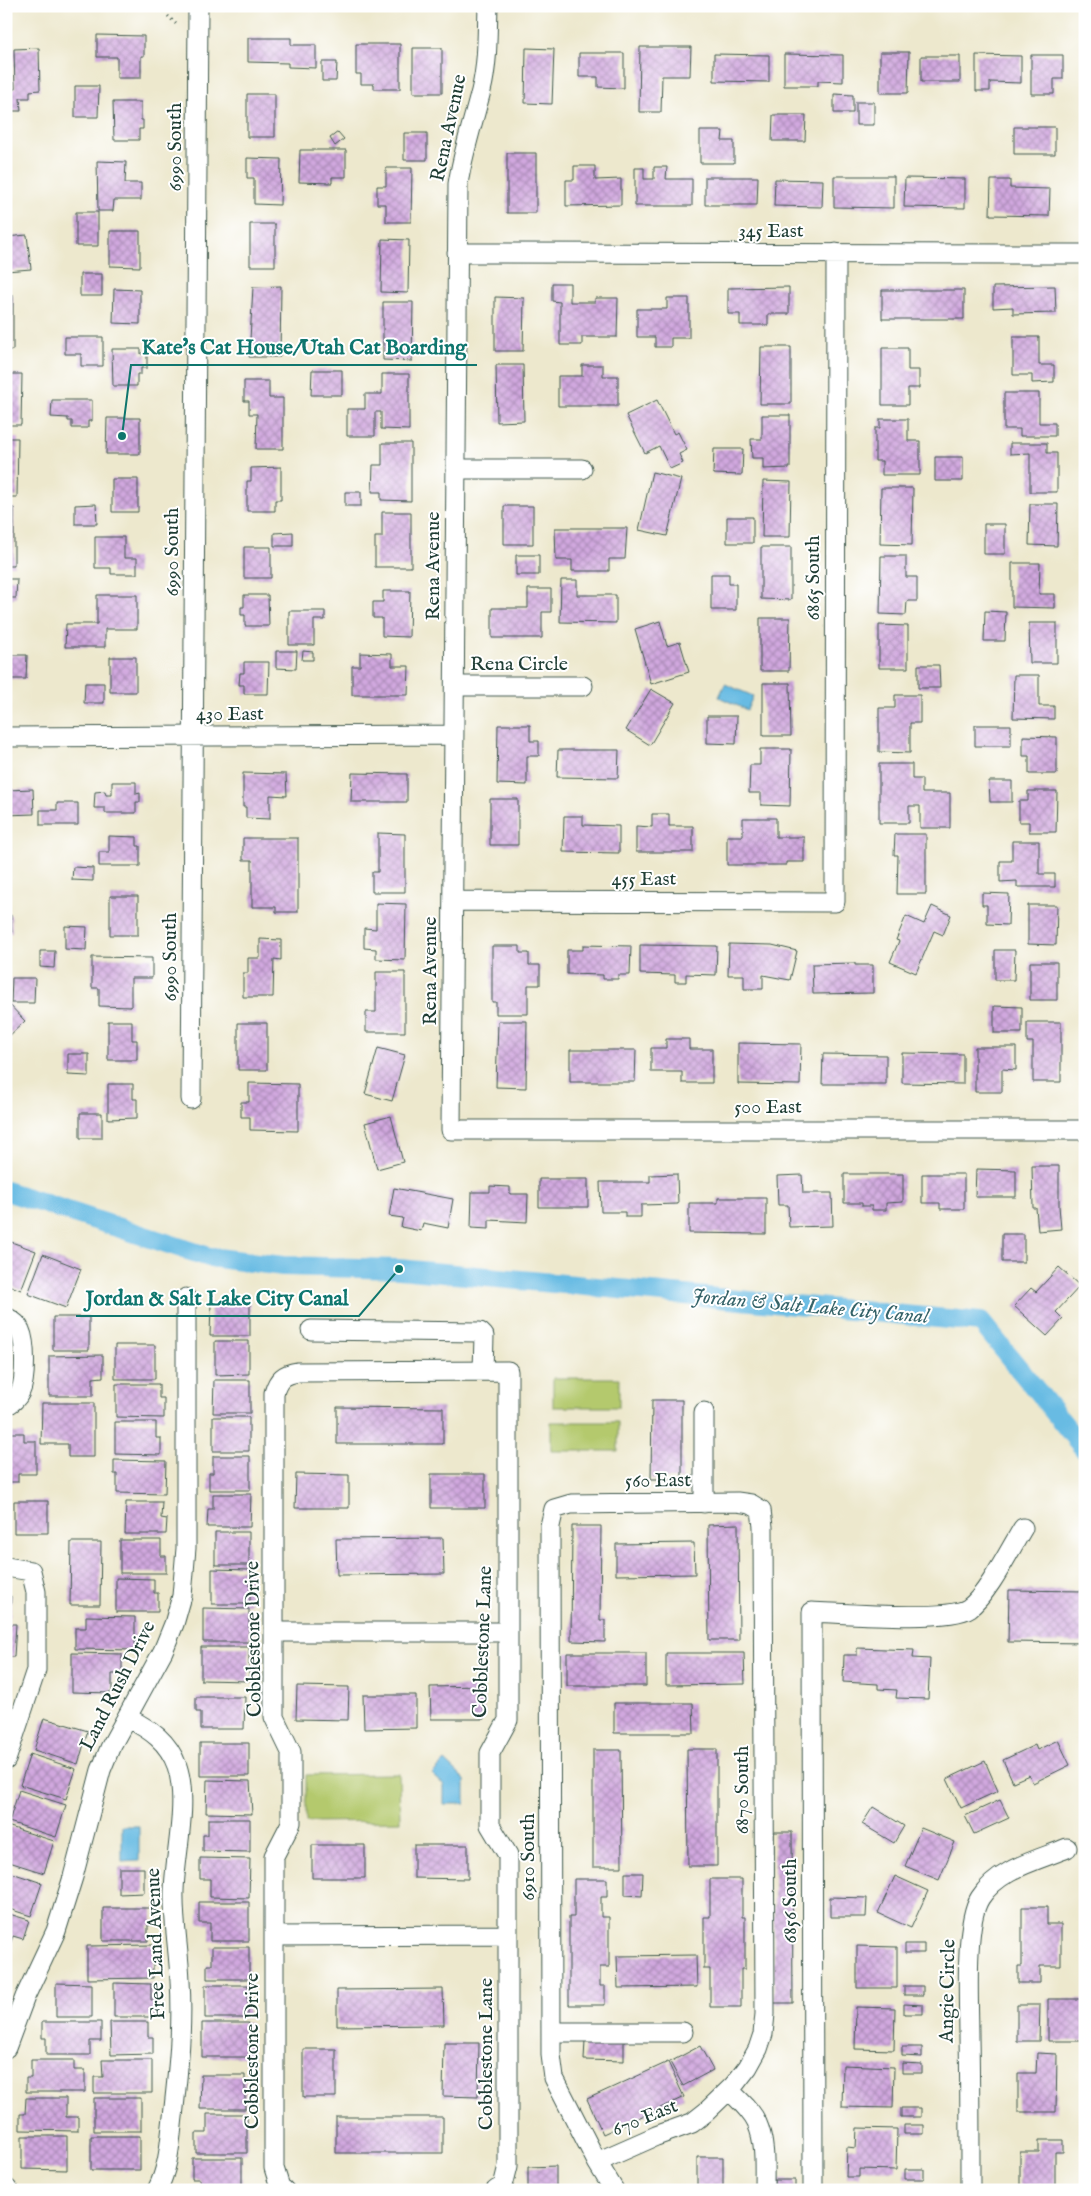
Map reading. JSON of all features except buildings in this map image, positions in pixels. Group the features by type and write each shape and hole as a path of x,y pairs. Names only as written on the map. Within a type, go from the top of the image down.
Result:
{"street":[{"name":"6990 South","path":"191,1099 198,6"},
{"name":"Rena Avenue","path":"451,1130 458,184 463,154 486,65 488,6"},
{"name":"345 East","path":"457,253 1085,254"},
{"name":"6865 South","path":"835,902 836,253"},
{"path":"456,469 582,469"},
{"name":"Rena Circle","path":"455,686 584,686"},
{"name":"430 East","path":"6,737 454,735"},
{"name":"455 East","path":"453,901 835,902"},
{"name":"500 East","path":"451,1130 1085,1130"},
{"name":"Land Rush Drive","path":"6,2048 26,1997 56,1931 73,1877 101,1770 110,1748 163,1651 174,1624 182,1596 186,1548 186,1298"},
{"path":"6,1317 20,1328 23,1337 24,1379 20,1392 14,1402 6,1406"},
{"path":"311,1330 480,1332 484,1336 483,1371"},
{"name":"Cobblestone Lane","path":"369,1371 508,1371 508,1720 490,1753 490,1825 508,1854 508,2166 503,2186 496,2190"},
{"name":"Cobblestone Drive","path":"284,2190 280,2187 274,2168 274,1856 291,1823 291,1752 274,1717 274,1393 282,1377 298,1372 369,1371"},
{"path":"704,1412 704,1502"},
{"name":"560 East","path":"554,1509 570,1504 704,1502 751,1504 761,1510"},
{"name":"6910 South","path":"554,1509 550,1526 551,2032 554,2078 597,2162 614,2190"},
{"name":"6870 South","path":"748,2067 758,2049 763,2034 765,2014 763,1527 761,1510"},
{"name":"6856 South","path":"813,2190 812,1612 937,1616 969,1608 985,1590 1023,1528"},
{"path":"6,1567 22,1568 31,1571 36,1592 36,1670 6,1760"},
{"path":"274,1632 508,1632"},
{"name":"Free Land Avenue","path":"128,1718 148,1728 171,1751 178,1768 181,1793 174,1892 181,1990 180,2059 167,2167 157,2190"},
{"name":"Angie Circle","path":"970,2190 969,1986 972,1916 979,1898 992,1884 1009,1872 1068,1848"},
{"path":"275,1936 508,1935"},
{"path":"551,2032 683,2032"},
{"name":"670 East","path":"597,2162 656,2136 692,2123 729,2090 748,2067"},
{"path":"729,2090 748,2110 757,2123 763,2151 764,2190"}],"path":[{"path":"168,16 177,25"}],"green space":[{"path":"553,1378 619,1378 619,1407 553,1407"},
{"path":"551,1422 618,1422 618,1451 551,1451"},
{"path":"399,1774 400,1821 306,1822 306,1775"}],"water":[{"path":"725,684 753,696 747,710 719,697"},
{"path":"445,1761 465,1780 465,1804 444,1804 444,1785 432,1774"},
{"path":"122,1826 139,1826 139,1861 122,1862"}],"waterway":[{"name":"Jordan & Salt Lake City Canal","path":"6,1191 209,1257 283,1266 399,1269 981,1322 1085,1450"}],"place":[{"name":"Kate's Cat House/Utah Cat Boarding","path":"122,436"},
{"name":"Jordan & Salt Lake City Canal","path":"399,1269"}]}
